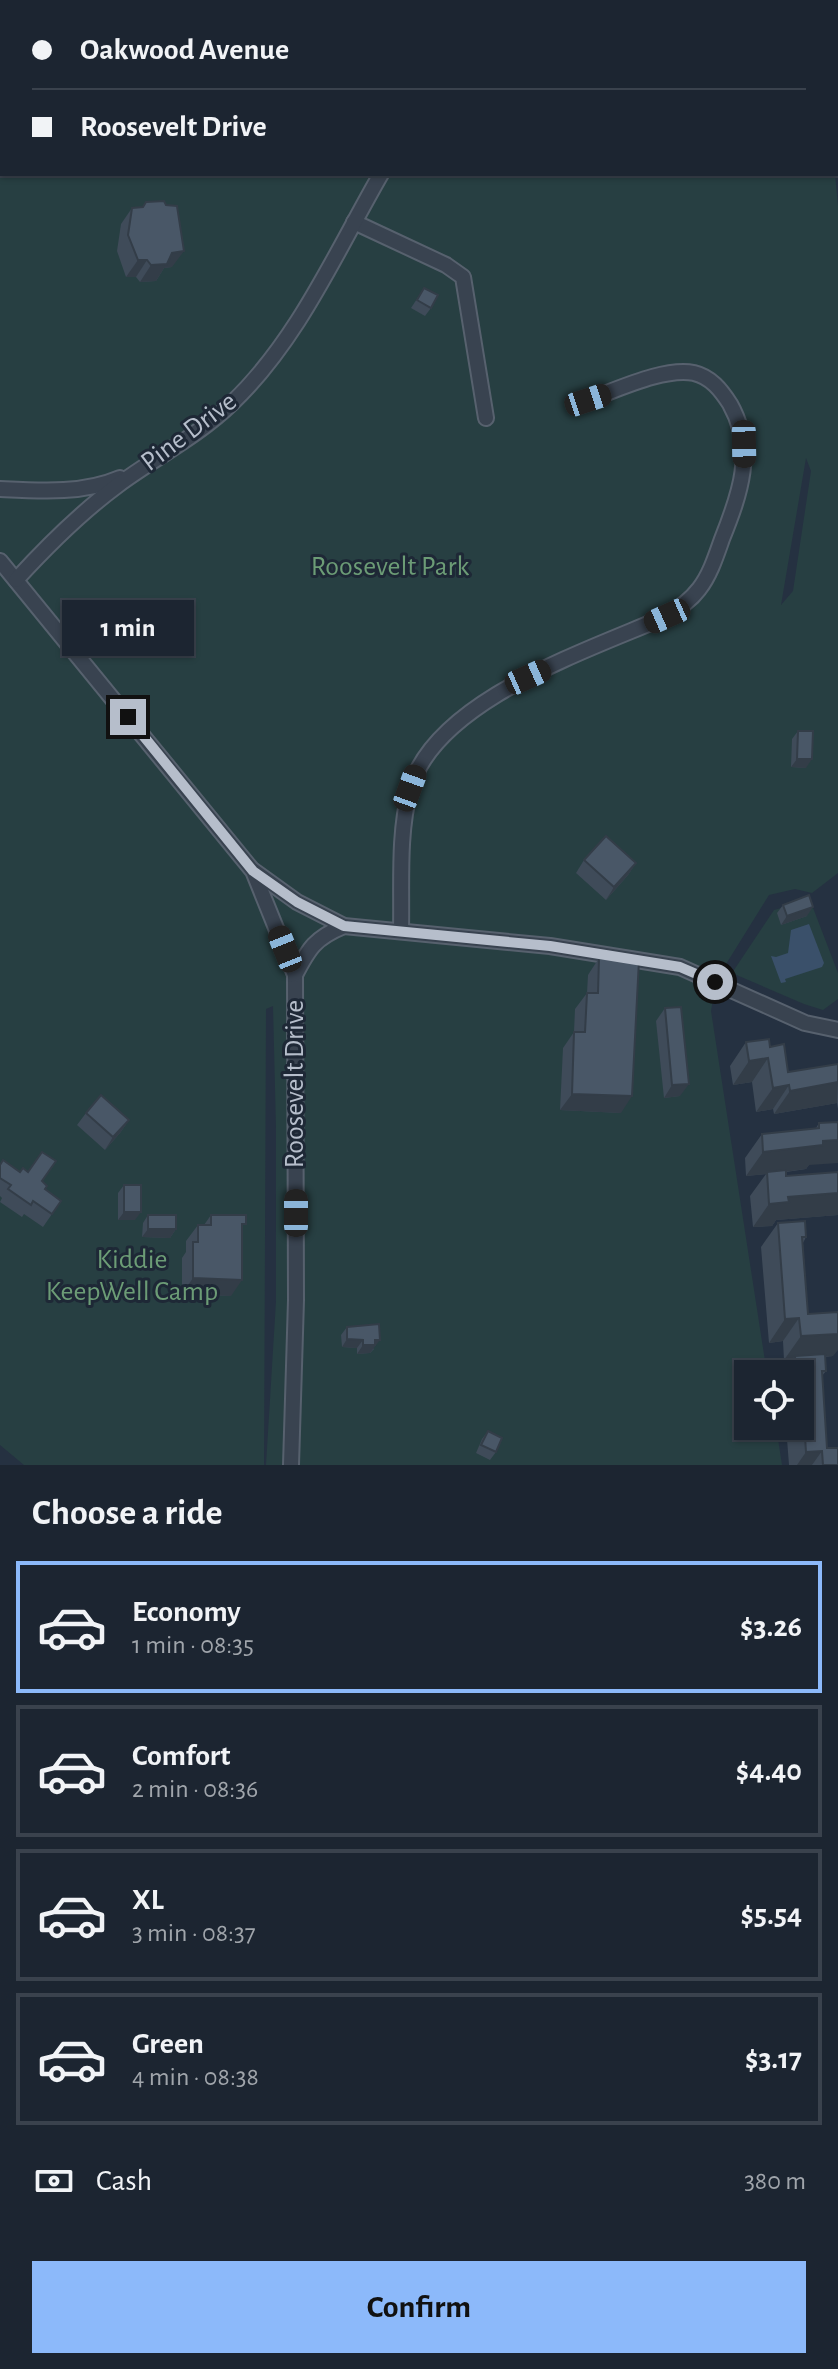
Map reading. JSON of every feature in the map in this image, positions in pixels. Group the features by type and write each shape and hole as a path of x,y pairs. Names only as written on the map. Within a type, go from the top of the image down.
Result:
{"street":[{"name":"Pine Drive","path":"16,580 73,521 212,421 251,382 301,314 380,176"},
{"path":"354,222 446,265 463,277 486,418"},
{"path":"401,931 405,811 418,767 428,751 447,731 495,695 528,677 667,616 685,604 701,588 711,569 735,504 745,463 740,426 723,393 704,376 679,372 588,400"},
{"path":"0,489 92,487 139,471"},
{"name":"Roosevelt Drive","path":"0,561 253,871 295,975 296,1300 291,1465"},
{"path":"253,871 297,902 344,926 550,946 680,967 805,1023 838,1030"},
{"path":"295,975 310,948 327,933 344,926"}],"green space":[{"name":"Roosevelt Park","path":"0,176 835,176 838,206 838,873 812,893 795,889 769,895 723,969 718,968 711,1011 765,1360 734,1360 734,1440 778,1440 782,1465 266,1465 276,1301 273,1006 266,1009 264,1465 24,1465 0,1445","holes":["806,458 811,471 793,591 781,605"]},
{"path":"810,900 838,973 838,999 823,1010 732,973 774,910"}],"water":[{"path":"809,924 824,963 822,967 781,983 771,956 788,953 791,930"}],"building":[{"path":"164,201 166,205 177,206 184,251 172,253 167,264 151,265 147,260 138,260 128,235 132,208 143,207 146,202"},
{"path":"424,288 438,295 431,308 417,300"},
{"path":"798,731 813,731 812,759 797,759"},
{"path":"606,836 636,863 614,887 584,860"},
{"path":"809,895 813,907 787,916 783,905"},
{"path":"599,958 639,960 632,1096 572,1094 574,1032 585,1032 587,993 598,993"},
{"path":"681,1007 689,1084 672,1085 665,1008"},
{"path":"769,1039 770,1047 784,1044 788,1072 838,1064 838,1082 790,1091 789,1085 773,1088 768,1058 749,1061 746,1042"},
{"path":"101,1095 129,1120 113,1137 86,1113"},
{"path":"838,1122 838,1140 823,1141 823,1145 763,1152 762,1134 819,1128 819,1123"},
{"path":"42,1152 56,1161 42,1181 47,1186 45,1189 61,1201 52,1214 33,1201 31,1205 8,1189 11,1185 0,1178 3,1160 20,1172 23,1168 28,1172"},
{"path":"786,1170 786,1176 838,1172 838,1193 788,1197 789,1202 769,1204 767,1172"},
{"path":"124,1185 141,1185 141,1212 124,1212"},
{"path":"148,1215 176,1215 176,1229 148,1229"},
{"path":"211,1215 246,1215 246,1224 242,1224 242,1280 193,1278 193,1242 198,1242 198,1225 211,1225"},
{"path":"805,1221 806,1237 802,1237 808,1314 838,1312 838,1334 801,1336 799,1318 785,1319 778,1223"},
{"path":"379,1324 380,1340 375,1340 375,1345 363,1345 363,1340 347,1339 347,1327"},
{"path":"825,1354 826,1371 822,1371 827,1448 838,1448 838,1465 823,1465 822,1451 806,1452 805,1440 814,1440 814,1360 795,1360 795,1356"},
{"path":"488,1431 502,1438 496,1452 481,1445"}],"route":[{"path":"128,717 253,871 297,902 344,926 550,946 680,967 715,982"}],"park label":[{"name":"Kiddie KeepWell Camp","path":"132,1276"}]}
